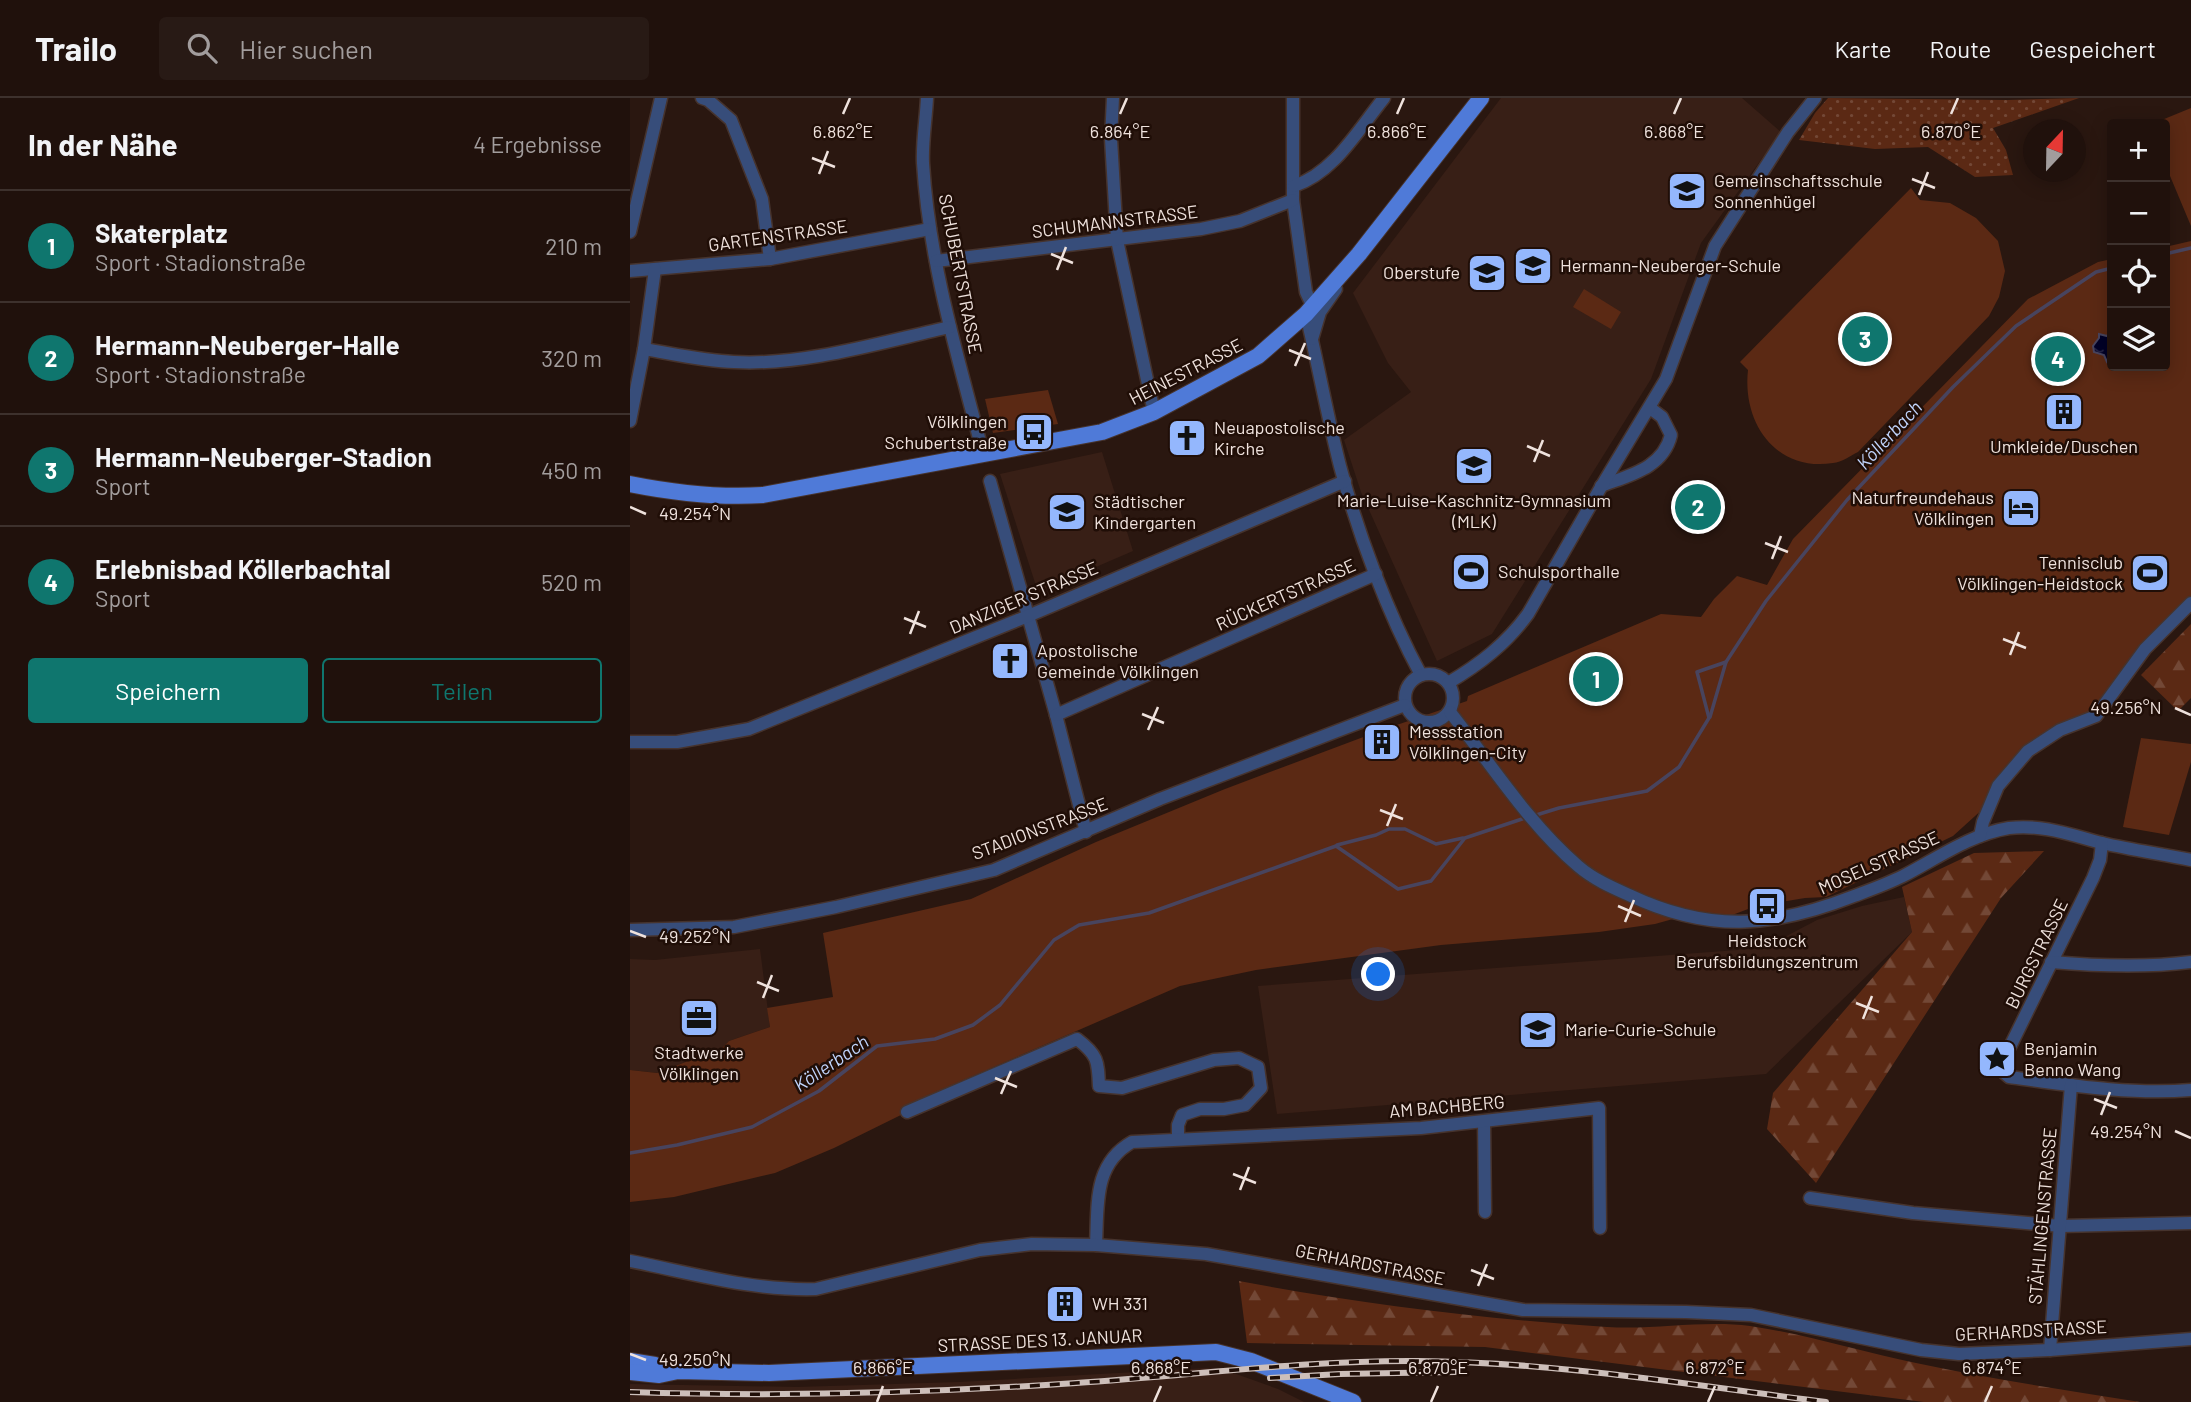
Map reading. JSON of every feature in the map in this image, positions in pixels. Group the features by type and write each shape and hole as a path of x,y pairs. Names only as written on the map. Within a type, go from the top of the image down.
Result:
{"main road":[{"name":"HEINESTRASSE","path":"630,484 727,498 763,495 1102,432 1154,412 1258,356 1309,310 1359,254 1481,98"},
{"name":"STRASSE DES 13. JANUAR","path":"630,1360 678,1371 769,1373 1216,1352 1251,1361 1353,1402"},
{"name":"STRASSE DES 13. JANUAR","path":"630,1372 659,1375 678,1371"}],"street":[{"path":"630,232 661,98"},
{"path":"702,98 731,120 762,199 771,258"},
{"name":"SCHUBERTSTRASSE","path":"927,98 923,160 930,229 950,327 983,453"},
{"path":"1113,98 1111,139 1117,240 1154,412"},
{"path":"1293,98 1293,200 1316,367 1345,481 1376,574 1421,675"},
{"path":"1294,186 1311,180 1334,160 1384,98"},
{"path":"1448,683 1492,654 1517,629 1667,379 1714,246 1788,132 1815,98"},
{"name":"SCHUMANNSTRASSE","path":"936,261 1201,229 1240,221 1293,200"},
{"name":"GARTENSTRASSE","path":"630,271 771,258 930,229"},
{"path":"1312,339 1320,312 1359,254"},
{"path":"630,421 655,269"},
{"path":"644,348 734,362 770,362 950,327"},
{"path":"1601,486 1655,463 1668,448 1671,435 1662,417 1650,408"},
{"path":"990,481 1086,832"},
{"name":"DANZIGER STRASSE","path":"630,742 677,742 749,729 1028,616 1345,481"},
{"name":"RÜCKERTSTRASSE","path":"1056,715 1376,574"},
{"path":"1980,836 1998,786 2028,751 2060,730 2096,716 2145,649 2191,604"},
{"path":"1431,674 1448,683 1453,692 1450,712 1439,721 1426,723 1413,717 1405,705 1405,694 1410,682 1421,675 1431,674"},
{"name":"STADIONSTRASSE","path":"630,930 734,927 836,907 994,870 1160,799 1405,705"},
{"name":"MOSELSTRASSE","path":"1450,712 1530,815 1580,868 1606,885 1646,904 1689,917 1720,923 1758,921 1800,914 1850,898 1900,877 1980,836 2009,828 2064,831 2102,843 2191,860"},
{"name":"BURGSTRASSE","path":"2071,1085 2009,1077 2002,1071 2003,1063 2093,878 2102,843"},
{"path":"2051,962 2105,966 2162,966 2191,962"},
{"path":"907,1112 1077,1039 1098,1059 1099,1086 1122,1088 1214,1060 1239,1058 1258,1067 1261,1088 1245,1105 1224,1109 1200,1109 1182,1115 1178,1125 1178,1139"},
{"path":"2071,1085 2110,1089 2191,1090"},
{"name":"STÄHLINGENSTRASSE","path":"2050,1350 2071,1085"},
{"name":"AM BACHBERG","path":"1096,1245 1105,1166 1119,1149 1132,1142 1332,1134 1484,1122 1598,1108 1600,1228"},
{"path":"1484,1122 1485,1212"},
{"path":"1810,1198 1913,1213 2061,1226 2112,1227 2191,1223"},
{"name":"GERHARDSTRASSE","path":"630,1261 789,1290 816,1289 980,1250 1032,1244 1096,1245 1218,1256 1523,1310 1751,1315 1921,1350 1959,1354 2191,1339"}],"shaded area":[{"path":"1501,98 1742,98 1781,132 1701,243 1651,379 1492,634 1437,661 1361,492 1344,440 1411,392 1388,363 1353,293"},
{"name":"Städtischer Kindergarten","path":"1102,452 1133,551 1038,592 1000,474"},
{"name":"Marie-Curie-Schule","path":"1904,897 1912,932 1766,1074 1277,1114 1258,986 1764,948 1817,920"},
{"name":"Stadtwerke Völklingen","path":"760,949 770,1027 729,1041 722,1048 657,1073 630,1070 630,959 655,960"},
{"path":"1207,1368 1225,1370 1278,1389 1304,1402 630,1402 630,1384 797,1387 959,1382"}],"green space":[{"path":"1828,98 2079,98 1993,128 2006,150 2013,175 1975,177 1928,147 1875,149 1799,140 1815,113"},
{"path":"2191,108 2191,226 2170,176 2170,119 2164,119"},
{"path":"1911,188 1920,200 1950,203 1976,218 1998,241 2005,271 1999,297 1989,316 1858,452 1833,463 1813,464 1795,460 1779,452 1757,425 1748,390 1748,370 1740,362"},
{"path":"2191,241 2191,603 2096,716 2028,751 1985,807 1953,836 1826,897 1756,906 1727,917 1698,912 1655,924 1599,932 1441,945 1256,970 1180,986 918,1100 907,1112 775,1173 674,1197 630,1202 630,1070 657,1073 722,1048 729,1041 770,1027 767,1008 833,997 823,933 971,899 1096,842 1225,789 1467,701 1468,696 1661,614 1701,617 1714,599 1737,576 1767,585 1793,539 2028,299 2098,262 2107,260 2107,371 2170,371 2170,246"},
{"path":"1584,289 1621,312 1611,329 1573,307"},
{"path":"1048,390 1058,424 993,433 985,399"},
{"path":"2191,624 2191,698 2178,711 2141,675"},
{"path":"2141,738 2191,744 2191,762 2169,835 2123,827"},
{"path":"2044,851 2001,898 1816,1183 1767,1129 1773,1093 1912,932 1902,887 1974,853"},
{"path":"1239,1281 1376,1304 1515,1320 1625,1328 1715,1324 1750,1326 1944,1369 2140,1402 1924,1402 1485,1347 1247,1343"}],"water":[{"path":"2099,334 2107,336 2107,362 2104,355 2094,352 2093,346"}],"waterway":[{"name":"Köllerbach","path":"2170,253 2191,248"},
{"name":"Köllerbach","path":"1533,816 1559,808 1647,791 1679,767 1709,718 1697,672 1726,662 1766,601 1847,500 1953,387 2016,326 2096,272 2107,269"},
{"name":"Köllerbach","path":"1710,717 1726,662"},
{"name":"Köllerbach","path":"630,1153 752,1127 819,1091 877,1046 935,1039 973,1025 1000,1005 1054,940 1079,925 1149,913 1336,846 1398,889 1431,881 1465,838 1525,818"},
{"name":"Köllerbach","path":"1337,845 1389,829 1405,829 1436,844 1463,838"}],"railway":[{"path":"630,1392 909,1392 1076,1383 1332,1363 1418,1361 1572,1370 1826,1402"},
{"path":"1270,1378 1455,1372"}],"place":[{"name":"Gemeinschaftsschule Sonnenhügel","path":"1687,191"},
{"name":"Hermann-Neuberger-Schule","path":"1533,266"},
{"name":"Oberstufe","path":"1487,273"},
{"name":"Hermann-Neuberger-Stadion","path":"1865,339"},
{"name":"Erlebnisbad Köllerbachtal","path":"2058,359"},
{"name":"Umkleide/Duschen","path":"2064,412"},
{"name":"Völklingen Schubertstraße","path":"1034,432"},
{"name":"Neuapostolische Kirche","path":"1187,438"},
{"name":"Marie-Luise-Kaschnitz-Gymnasium (MLK)","path":"1474,466"},
{"name":"Hermann-Neuberger-Halle","path":"1698,507"},
{"name":"Naturfreundehaus Völklingen","path":"2021,508"},
{"name":"Städtischer Kindergarten","path":"1067,512"},
{"name":"Schulsporthalle","path":"1471,572"},
{"name":"Tennisclub Völklingen-Heidstock","path":"2150,573"},
{"name":"Apostolische Gemeinde Völklingen","path":"1010,661"},
{"name":"Skaterplatz","path":"1596,679"},
{"name":"Messstation Völklingen-City","path":"1382,742"},
{"name":"Heidstock Berufsbildungszentrum","path":"1767,906"},
{"name":"Stadtwerke Völklingen","path":"699,1018"},
{"name":"Marie-Curie-Schule","path":"1538,1030"},
{"name":"Benjamin Benno Wang","path":"1997,1059"},
{"name":"WH 331","path":"1065,1304"}]}
